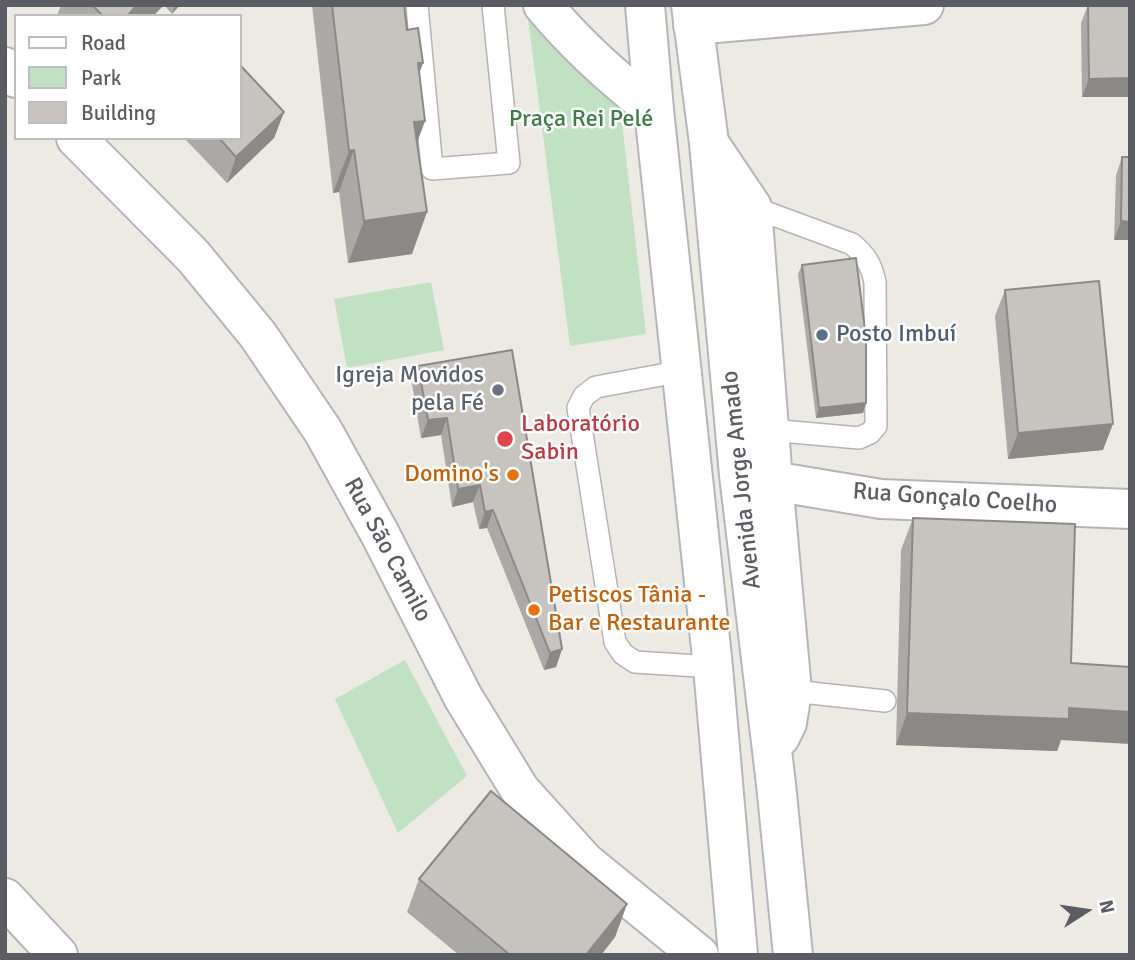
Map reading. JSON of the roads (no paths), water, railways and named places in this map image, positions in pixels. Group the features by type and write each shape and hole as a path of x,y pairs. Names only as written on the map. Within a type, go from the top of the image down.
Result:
{"main road":[{"path":"543,5 560,26 616,80 654,110"},
{"name":"Avenida Jorge Amado","path":"645,5 713,667 738,955"},
{"path":"692,15 924,5"},
{"name":"Avenida Jorge Amado","path":"692,15 756,478 772,752 793,955"},
{"name":"Rua São Camilo","path":"78,140 193,257 258,335 280,367 323,431 380,534 463,697 520,790 585,862 699,955"},
{"path":"709,143 752,207 770,430 756,478 792,691 787,723 772,752 721,757"},
{"name":"Rua Gonçalo Coelho","path":"756,478 881,499 1130,509"},
{"path":"5,898 58,955"}],"lane":[{"path":"416,5 432,169 509,163 492,5"},
{"path":"752,207 852,244 865,254 875,282 876,426 870,433 859,438 770,430"},
{"path":"683,372 596,387 584,396 578,408 615,642 623,654 635,662 713,667"},
{"path":"792,691 885,701"}],"place":[{"name":"Posto Imbuí","path":"822,335"},
{"name":"Igreja Movidos pela Fé","path":"498,390"},
{"name":"Laboratório Sabin","path":"505,439"},
{"name":"Domino's","path":"513,475"},
{"name":"Petiscos Tânia - Bar e Restaurante","path":"534,610"}],"park label":[{"name":"Praça Rei Pelé","path":"581,120"}]}
